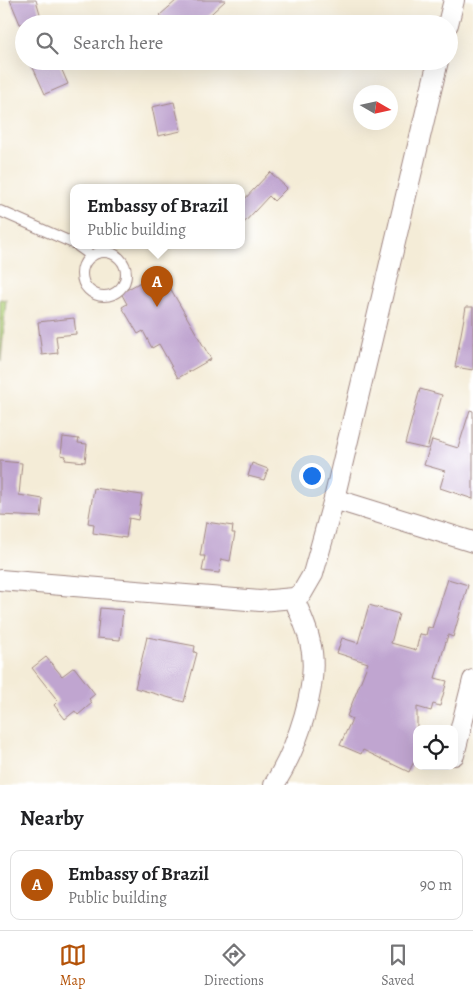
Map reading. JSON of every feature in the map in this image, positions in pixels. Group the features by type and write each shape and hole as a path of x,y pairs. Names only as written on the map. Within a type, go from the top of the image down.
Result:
{"street":[{"path":"450,15 454,0"},
{"path":"0,580 260,601 294,598 302,593 313,574 334,499 436,70"},
{"path":"334,499 473,542"},
{"path":"274,785 282,773 296,737 313,681 310,642 294,598"},
{"path":"458,739 473,680"}],"lane":[{"path":"0,211 70,242"},
{"path":"82,249 92,256"},
{"path":"103,252 116,255 124,264 127,276 122,288 111,295 99,296 88,289 82,278 84,265 92,256 103,252"}],"green space":[{"path":"0,299 6,300 1,361 0,360"}],"building":[{"path":"10,0 36,0 40,15 16,15"},
{"path":"177,0 226,0 210,15 160,15"},
{"path":"34,70 62,70 68,84 45,94"},
{"path":"174,102 181,131 158,136 152,107"},
{"path":"270,172 287,188 274,201 269,196 245,222 245,199"},
{"path":"155,274 163,289 169,286 211,359 178,378 159,344 152,348 143,331 138,334 122,307 127,304 121,293"},
{"path":"466,307 473,307 473,370 455,367"},
{"path":"74,318 76,334 56,336 58,353 42,355 38,322"},
{"path":"420,389 442,395 427,449 405,444"},
{"path":"470,410 473,411 473,499 440,488 445,471 424,465 432,440 458,448"},
{"path":"63,437 79,439 78,443 87,444 85,462 65,460 66,456 61,455"},
{"path":"0,461 22,463 19,495 43,499 41,517 0,515"},
{"path":"252,463 268,469 264,480 248,476"},
{"path":"94,488 142,495 138,520 129,518 126,538 93,533 94,524 88,523"},
{"path":"206,522 233,526 232,533 235,533 230,561 221,559 219,573 202,571 205,556 200,556"},
{"path":"448,579 468,585 453,637 448,635 435,678 447,681 440,706 433,704 431,711 417,707 417,725 413,725 413,764 409,772 363,750 361,754 340,745 352,719 347,716 368,663 337,653 342,638 358,643 369,605 399,614 391,643 416,650 420,634 426,635 428,627 432,628"},
{"path":"100,608 123,610 120,640 97,638"},
{"path":"147,637 195,646 194,652 197,653 184,702 135,688"},
{"path":"46,657 62,676 74,667 95,694 89,699 92,703 78,715 75,711 65,719 54,705 58,701 32,668"}],"place":[{"name":"Embassy of Brazil","path":"157,307"}]}
